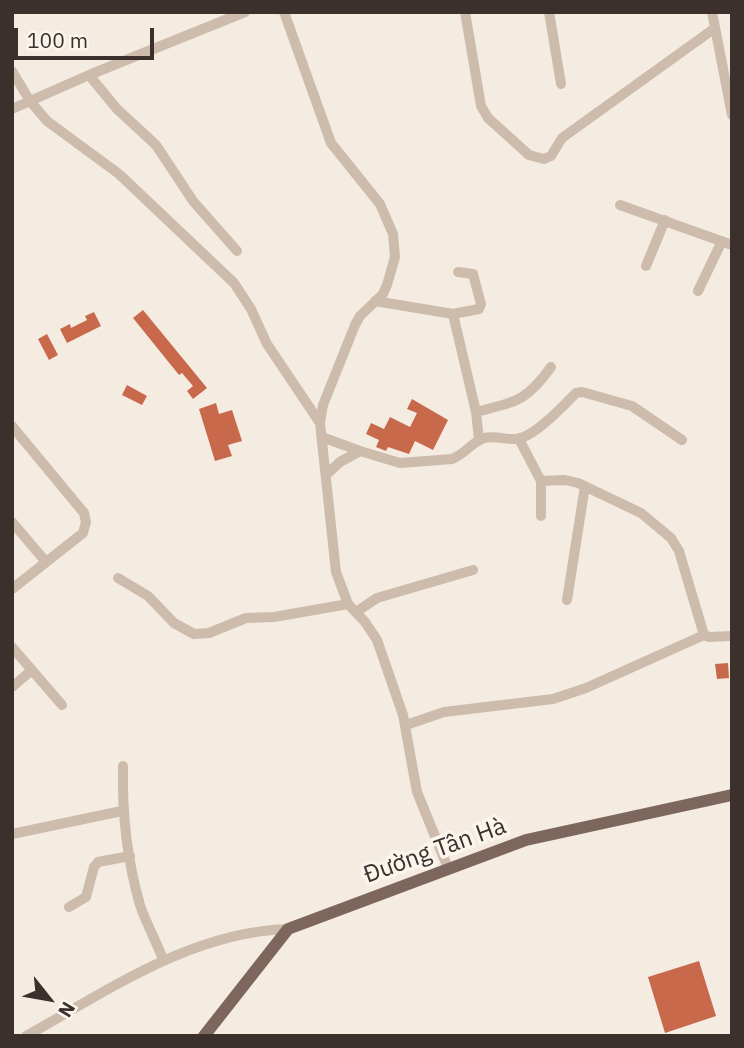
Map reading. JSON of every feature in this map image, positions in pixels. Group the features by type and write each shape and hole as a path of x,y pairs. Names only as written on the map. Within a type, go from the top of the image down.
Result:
{"main road":[{"name":"Đường Tân Hà","path":"288,929 526,840 732,795"},
{"path":"204,1036 288,929"}],"street":[{"path":"12,109 246,12"},
{"path":"284,12 331,143 380,204 393,234 395,257 387,285 355,325 323,405 320,423 336,572 352,608 377,640 406,725 417,792 448,868"},
{"path":"465,12 481,106 488,118 529,155 537,158 551,156 562,138 715,28"},
{"path":"549,12 561,84"},
{"path":"712,12 727,66 732,115"},
{"path":"12,71 30,101 47,121 119,174 234,283 251,309 267,344 320,423"},
{"path":"89,75 117,109 156,145 193,201 237,251"},
{"path":"620,205 727,243 698,291"},
{"path":"646,266 664,220"},
{"path":"375,301 453,314 479,309 481,304 473,274 458,272"},
{"path":"453,314 476,412 479,440"},
{"path":"476,412 518,400 532,390 551,367"},
{"path":"322,436 360,452 400,463 452,459 460,456 479,440 489,437 519,439 550,418 576,393 582,392 632,406 682,440"},
{"path":"12,426 84,513 86,522 83,533 12,589"},
{"path":"519,439 541,481 541,516"},
{"path":"326,475 340,462 360,452"},
{"path":"541,481 565,480 585,486 641,513 676,543 704,635"},
{"path":"567,600 585,486"},
{"path":"12,522 46,562"},
{"path":"118,578 148,596 166,617 194,634 209,633 235,620 246,618 352,608 473,570"},
{"path":"406,725 444,712 552,699 648,662 704,635 732,636"},
{"path":"12,647 62,705"},
{"path":"12,687 32,670"},
{"path":"122,766 122,811 130,856 141,906 163,959"},
{"path":"12,834 122,811"},
{"path":"69,907 86,897 94,867 98,862 130,856"},
{"path":"26,1036 163,959 232,936 266,929 288,929"}],"building":[{"path":"143,310 207,388 193,399 187,391 193,386 182,373 179,375 133,318"},
{"path":"94,312 101,326 67,343 60,329 70,324 71,328 87,320 85,316"},
{"path":"47,334 58,355 49,360 38,339"},
{"path":"127,385 147,396 142,405 122,395"},
{"path":"412,399 448,420 433,450 415,441 409,454 388,447 386,451 376,447 379,440 366,434 371,423 384,429 390,417 410,427 417,413 407,409"},
{"path":"216,403 219,414 232,410 242,441 228,445 232,456 215,461 199,409"},
{"path":"728,663 729,678 717,679 715,664"},
{"path":"699,961 716,1016 665,1033 648,977"}]}
